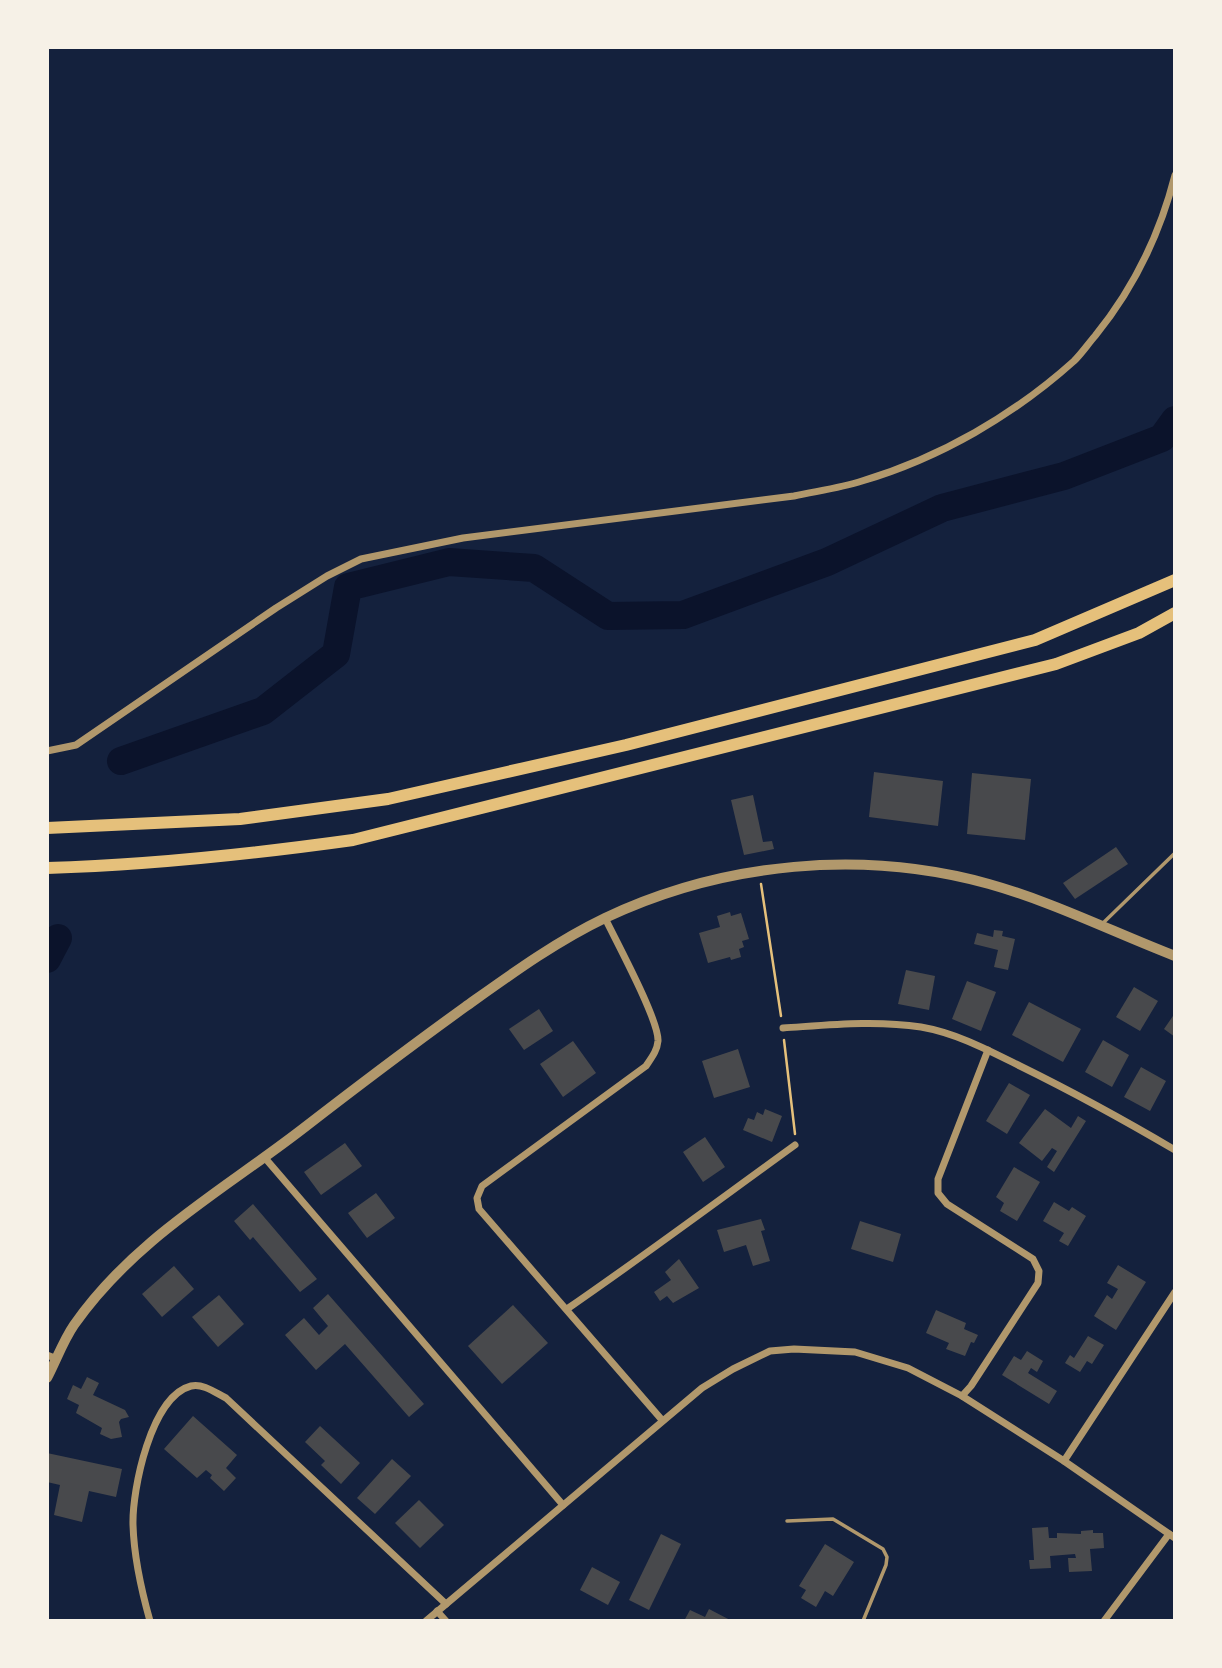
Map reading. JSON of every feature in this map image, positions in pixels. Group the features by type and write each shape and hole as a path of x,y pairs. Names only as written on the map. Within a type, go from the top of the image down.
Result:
{"highway":[{"path":"47,828 240,818 388,799 626,745 1035,640 1175,580"},
{"path":"47,868 122,866 257,854 353,839 1044,667 1139,633 1175,613"}],"street":[{"path":"47,751 76,745 276,608 327,576 361,559 463,538 794,496 835,488 887,473 976,432 1038,390 1076,359 1107,321 1147,257 1164,216 1175,174"},
{"path":"47,1378 52,1357 73,1327 140,1249 217,1189 265,1158 518,969 605,918 658,896 708,881 758,871 816,865 866,865 926,871 986,883 1028,896 1175,956"},
{"path":"605,918 653,1019 658,1038 656,1052 646,1066 482,1186 477,1198 480,1209 662,1420"},
{"path":"783,1028 890,1023 947,1033 988,1050 1070,1091 1175,1150"},
{"path":"962,1396 1038,1283 1039,1270 1033,1259 947,1204 938,1193 937,1179 988,1050"},
{"path":"567,1309 796,1144"},
{"path":"265,1158 563,1505"},
{"path":"1064,1461 1175,1292"},
{"path":"426,1621 702,1388 769,1351 794,1349 855,1352 908,1368 962,1396 1064,1461 1172,1536 1104,1621"},
{"path":"150,1621 135,1554 133,1521 136,1490 143,1458 164,1409 175,1395 192,1386 207,1388 226,1398 446,1604"},
{"path":"438,1611 446,1621"}],"lane":[{"path":"1100,926 1175,853"},
{"path":"787,1521 832,1519 883,1549 887,1557 886,1564 863,1621"}],"path":[{"path":"758,871 783,1028 796,1144"}],"building":[{"path":"874,772 943,781 938,826 869,817"},
{"path":"972,773 1031,779 1025,840 967,834"},
{"path":"753,795 763,842 772,841 774,849 744,855 731,800"},
{"path":"1116,847 1128,864 1075,899 1063,883"},
{"path":"730,912 731,916 741,913 749,939 742,941 744,947 739,949 741,957 708,963 699,933 720,927 717,916"},
{"path":"994,930 1003,931 1002,936 1015,939 1008,970 994,967 998,950 974,944 977,933 993,937"},
{"path":"906,970 935,976 929,1010 898,1004"},
{"path":"967,981 996,992 981,1031 952,1019"},
{"path":"1134,987 1158,1001 1140,1031 1116,1017"},
{"path":"1029,1002 1081,1029 1063,1062 1012,1035"},
{"path":"539,1009 553,1031 524,1050 509,1029"},
{"path":"1175,1013 1175,1037 1164,1029"},
{"path":"1103,1040 1129,1055 1112,1087 1085,1072"},
{"path":"573,1041 596,1073 563,1097 540,1064"},
{"path":"738,1049 750,1087 714,1098 702,1061"},
{"path":"1141,1067 1166,1081 1150,1111 1124,1097"},
{"path":"1009,1083 1030,1095 1007,1134 986,1121"},
{"path":"765,1109 782,1116 772,1142 743,1130 748,1118 754,1120 757,1112 763,1115"},
{"path":"1045,1109 1071,1128 1078,1116 1086,1121 1054,1172 1047,1167 1057,1151 1052,1148 1042,1161 1019,1143"},
{"path":"705,1137 725,1167 703,1182 683,1152"},
{"path":"345,1143 362,1166 321,1195 304,1172"},
{"path":"1014,1167 1040,1182 1017,1221 1000,1211 1004,1203 996,1197"},
{"path":"376,1193 395,1218 367,1238 348,1213"},
{"path":"1054,1202 1069,1211 1072,1207 1086,1216 1068,1246 1059,1241 1064,1233 1043,1221"},
{"path":"253,1204 317,1279 300,1292 253,1237 250,1240 234,1221"},
{"path":"761,1219 765,1230 761,1231 770,1261 753,1266 746,1245 724,1252 717,1230"},
{"path":"860,1221 901,1234 893,1262 851,1249"},
{"path":"679,1259 699,1288 673,1303 667,1296 660,1301 654,1292 671,1280 665,1272"},
{"path":"1118,1265 1146,1282 1116,1330 1094,1316 1107,1295 1112,1299 1118,1289 1107,1283"},
{"path":"174,1266 194,1289 162,1317 142,1294"},
{"path":"328,1294 424,1404 409,1417 345,1344 316,1370 285,1335 304,1318 319,1335 328,1326 313,1308"},
{"path":"219,1295 244,1324 218,1347 192,1317"},
{"path":"513,1305 548,1343 502,1384 468,1346"},
{"path":"936,1310 966,1323 964,1329 978,1335 974,1343 971,1342 965,1356 946,1349 949,1343 926,1333"},
{"path":"1088,1336 1104,1345 1092,1364 1087,1361 1080,1372 1065,1363 1070,1355 1074,1358"},
{"path":"1027,1351 1043,1361 1037,1372 1031,1368 1028,1373 1057,1391 1049,1404 1002,1375 1014,1356 1021,1360"},
{"path":"87,1377 99,1383 93,1395 125,1410 129,1417 119,1422 122,1437 111,1439 100,1434 102,1428 76,1413 79,1405 67,1399 73,1385 81,1389"},
{"path":"193,1416 237,1455 226,1468 236,1478 224,1491 210,1478 212,1475 206,1470 197,1478 164,1449"},
{"path":"320,1426 360,1463 341,1484 321,1465 325,1461 305,1442"},
{"path":"47,1453 122,1469 116,1497 89,1491 82,1522 54,1515 60,1485 47,1482"},
{"path":"392,1459 411,1476 375,1514 357,1498"},
{"path":"419,1500 444,1525 420,1548 395,1523"},
{"path":"1048,1527 1049,1538 1057,1538 1057,1533 1081,1534 1081,1531 1093,1530 1093,1533 1103,1533 1104,1548 1090,1549 1092,1571 1069,1572 1068,1558 1076,1558 1075,1554 1050,1556 1051,1568 1030,1569 1029,1560 1034,1560 1032,1528"},
{"path":"661,1534 681,1544 649,1610 629,1600"},
{"path":"825,1544 854,1562 833,1596 825,1591 816,1607 801,1598 806,1590 799,1586"},
{"path":"592,1567 620,1582 608,1605 580,1590"},
{"path":"709,1609 732,1621 684,1621 690,1610 705,1617"}],"waterway":[{"path":"121,761 263,711 336,654 348,587 449,562 534,568 608,616 683,615 827,562 942,508 1064,476 1162,438 1175,420"},
{"path":"47,959 58,938"}]}
